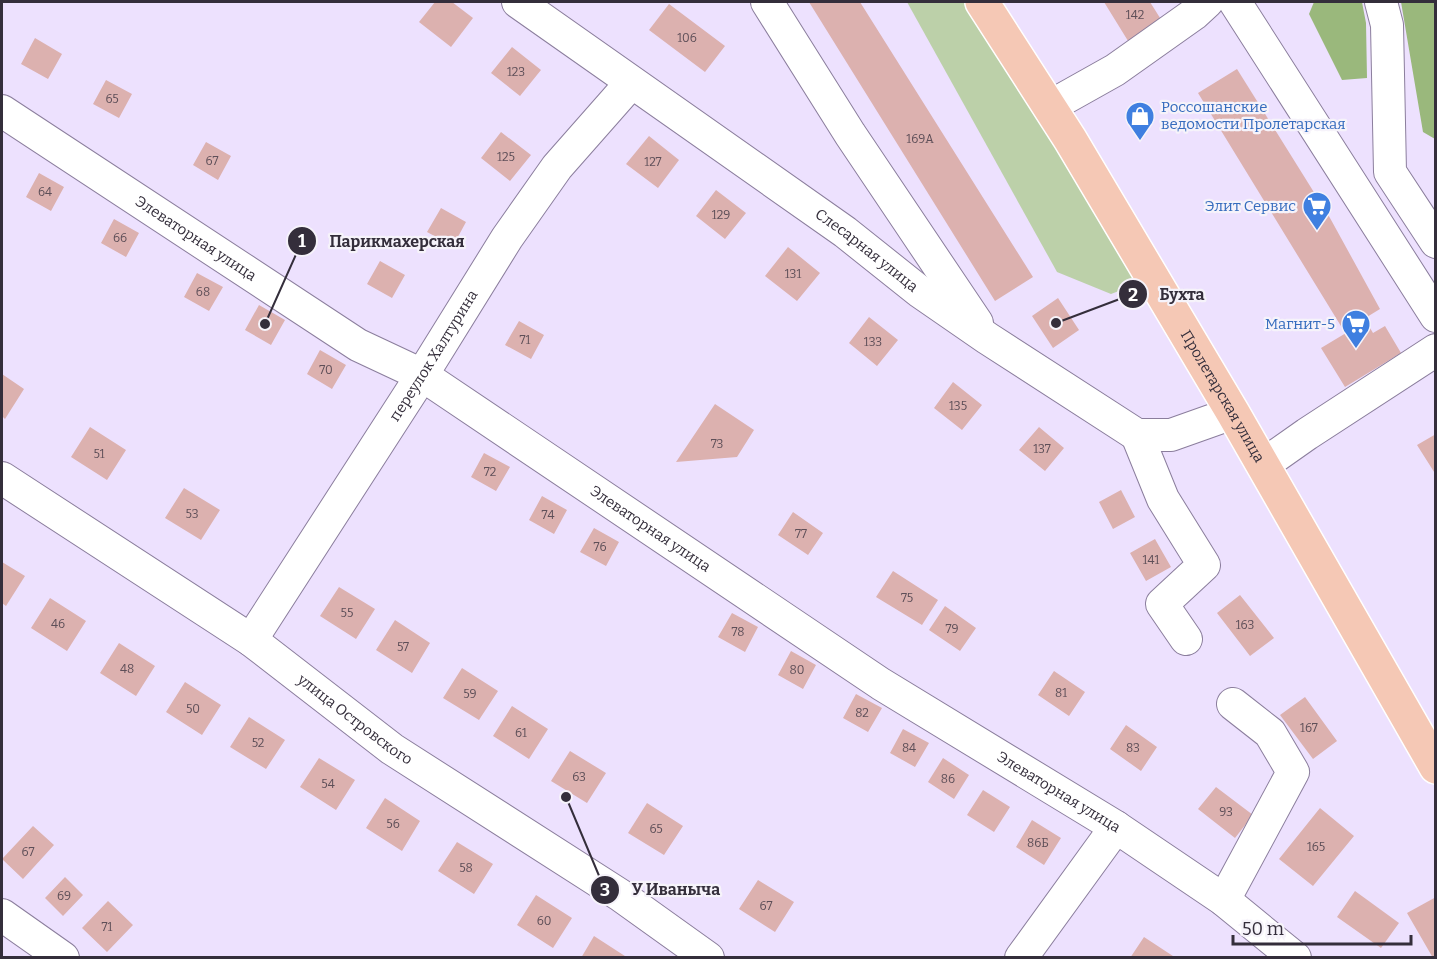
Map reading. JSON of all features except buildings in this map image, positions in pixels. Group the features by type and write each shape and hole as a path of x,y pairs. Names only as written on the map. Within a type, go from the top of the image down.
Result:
{"main road":[{"name":"Пролетарская улица","path":"982,2 1070,139 1233,413 1436,767"}],"street":[{"name":"Слесарная улица","path":"518,2 845,232 919,291 1137,435"},
{"path":"767,2 850,134 987,338"},
{"path":"1049,107 1115,70 1194,14 1207,2"},
{"path":"1235,2 1436,316"},
{"path":"1382,2 1387,24 1390,172 1436,242"},
{"name":"переулок Халтурина","path":"251,640 422,375 507,238 557,167 631,82"},
{"name":"Элеваторная улица","path":"2,111 357,345 422,375 881,684 1116,827 1224,900 1295,957"},
{"path":"1263,465 1436,350"},
{"path":"1186,639 1162,604 1204,565 1162,500 1137,435 1171,435 1233,413"},
{"name":"улица Островского","path":"2,478 251,640 392,749 620,895 708,957"},
{"path":"1224,900 1293,772 1270,733 1233,704"},
{"path":"1021,957 1116,827"},
{"path":"2,915 63,957"}],"green space":[{"path":"907,2 964,2 1145,281 1111,294 1057,272"},
{"path":"1314,2 1362,2 1366,23 1367,78 1342,80 1309,14"},
{"path":"1401,2 1435,2 1435,139 1423,132"}],"place":[{"name":"Россошанские ведомости Пролетарская","path":"1140,142"},
{"name":"Элит Сервис","path":"1317,232"},
{"name":"Бухта","path":"1056,323"},
{"name":"Парикмахерская","path":"265,324"},
{"name":"Магнит-5","path":"1356,350"},
{"name":"У Иваныча","path":"566,797"}]}
